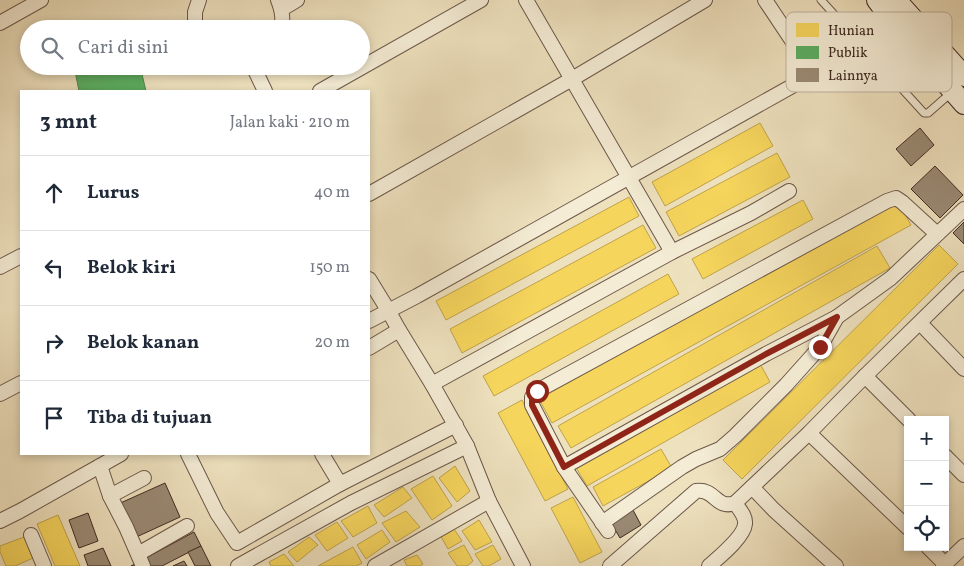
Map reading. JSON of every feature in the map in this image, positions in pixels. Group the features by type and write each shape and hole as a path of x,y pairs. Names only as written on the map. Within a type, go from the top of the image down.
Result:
{"main road":[{"path":"877,0 886,12"},
{"path":"896,0 904,12"},
{"path":"952,80 960,91"}],"street":[{"path":"0,23 41,0"},
{"path":"194,20 194,12 198,0"},
{"path":"283,20 280,4 297,0"},
{"path":"370,63 481,0"},
{"path":"526,0 672,252"},
{"path":"370,193 572,79 705,0"},
{"path":"765,0 786,32"},
{"path":"257,75 265,90"},
{"path":"322,90 348,75"},
{"path":"370,320 786,90"},
{"path":"432,384 672,252 751,213 789,191"},
{"path":"837,317 820,347 786,385 735,436 720,449 682,467 605,527 564,467 532,405 532,397 537,391 887,201 896,198 937,234"},
{"path":"564,467 758,358 837,317 891,278 964,209"},
{"path":"0,266 20,256"},
{"path":"610,566 696,491 703,490 728,506 735,503 810,434 964,279"},
{"path":"370,281 456,425 467,446 489,501 523,566"},
{"path":"920,323 964,369"},
{"path":"370,347 399,330"},
{"path":"866,376 905,416"},
{"path":"0,394 20,384"},
{"path":"188,455 217,513 237,543 340,484 456,425"},
{"path":"810,434 904,524"},
{"path":"238,566 352,503 467,446"},
{"path":"0,521 119,455"},
{"path":"323,455 340,484"},
{"path":"949,460 964,475"},
{"path":"100,466 110,496 140,560 187,526"},
{"path":"110,496 144,478"},
{"path":"752,488 834,565"},
{"path":"375,566 489,501"},
{"path":"709,566 742,534 745,523 743,515 735,503"},
{"path":"31,535 44,566"},
{"path":"932,551 944,565 964,546"}],"lane":[{"path":"821,0 832,12"},
{"path":"905,92 924,113 928,113 960,91"}],"building: Hunian":[{"path":"760,123 773,146 665,206 652,182"},
{"path":"777,153 790,177 679,236 666,212"},
{"path":"629,197 639,216 446,320 436,301"},
{"path":"803,200 813,219 703,279 692,259"},
{"path":"898,202 911,225 552,423 539,399"},
{"path":"643,225 656,248 462,353 450,329"},
{"path":"939,245 958,264 742,479 723,460"},
{"path":"877,246 890,268 571,448 558,426"},
{"path":"668,274 679,294 494,396 483,376"},
{"path":"758,360 770,382 587,486 574,464"},
{"path":"522,400 568,489 545,501 498,413"},
{"path":"661,449 672,468 603,506 593,487"},
{"path":"455,466 470,491 457,502 439,478"},
{"path":"433,476 452,506 432,520 411,489"},
{"path":"403,487 412,498 384,517 374,505"},
{"path":"573,497 602,552 580,563 551,508"},
{"path":"368,506 377,523 353,537 341,521"},
{"path":"406,511 420,527 396,542 382,523"},
{"path":"58,515 80,566 55,566 37,524"},
{"path":"479,520 492,542 475,550 462,531"},
{"path":"337,522 348,538 327,551 315,535"},
{"path":"454,529 462,541 448,549 440,535"},
{"path":"382,530 390,542 366,559 357,545"},
{"path":"24,537 33,558 15,566 6,566 0,552 0,546"},
{"path":"309,537 318,545 297,562 288,552"},
{"path":"464,545 473,561 467,566 457,566 448,553"},
{"path":"493,545 501,559 489,566 483,566 475,554"},
{"path":"353,547 362,563 356,566 318,566"},
{"path":"284,554 294,566 271,566 269,562"},
{"path":"417,555 423,564 420,566 407,566 404,560"}],"building: Publik":[{"path":"76,75 142,75 146,90 79,90"}],"building: Lainnya":[{"path":"920,128 934,145 911,166 896,149"},
{"path":"935,166 963,195 940,218 911,189"},
{"path":"964,222 964,244 953,233"},
{"path":"165,483 180,517 132,539 116,505"},
{"path":"633,510 641,525 620,538 611,523"},
{"path":"88,513 98,541 79,548 69,520"},
{"path":"194,532 201,546 162,566 131,566"},
{"path":"201,546 211,566 195,566 188,552"},
{"path":"103,548 111,566 88,566 84,555"},
{"path":"184,561 187,566 173,566"}],"route":[{"path":"537,391 532,397 532,405 564,467 766,354 837,317 820,347"}]}
